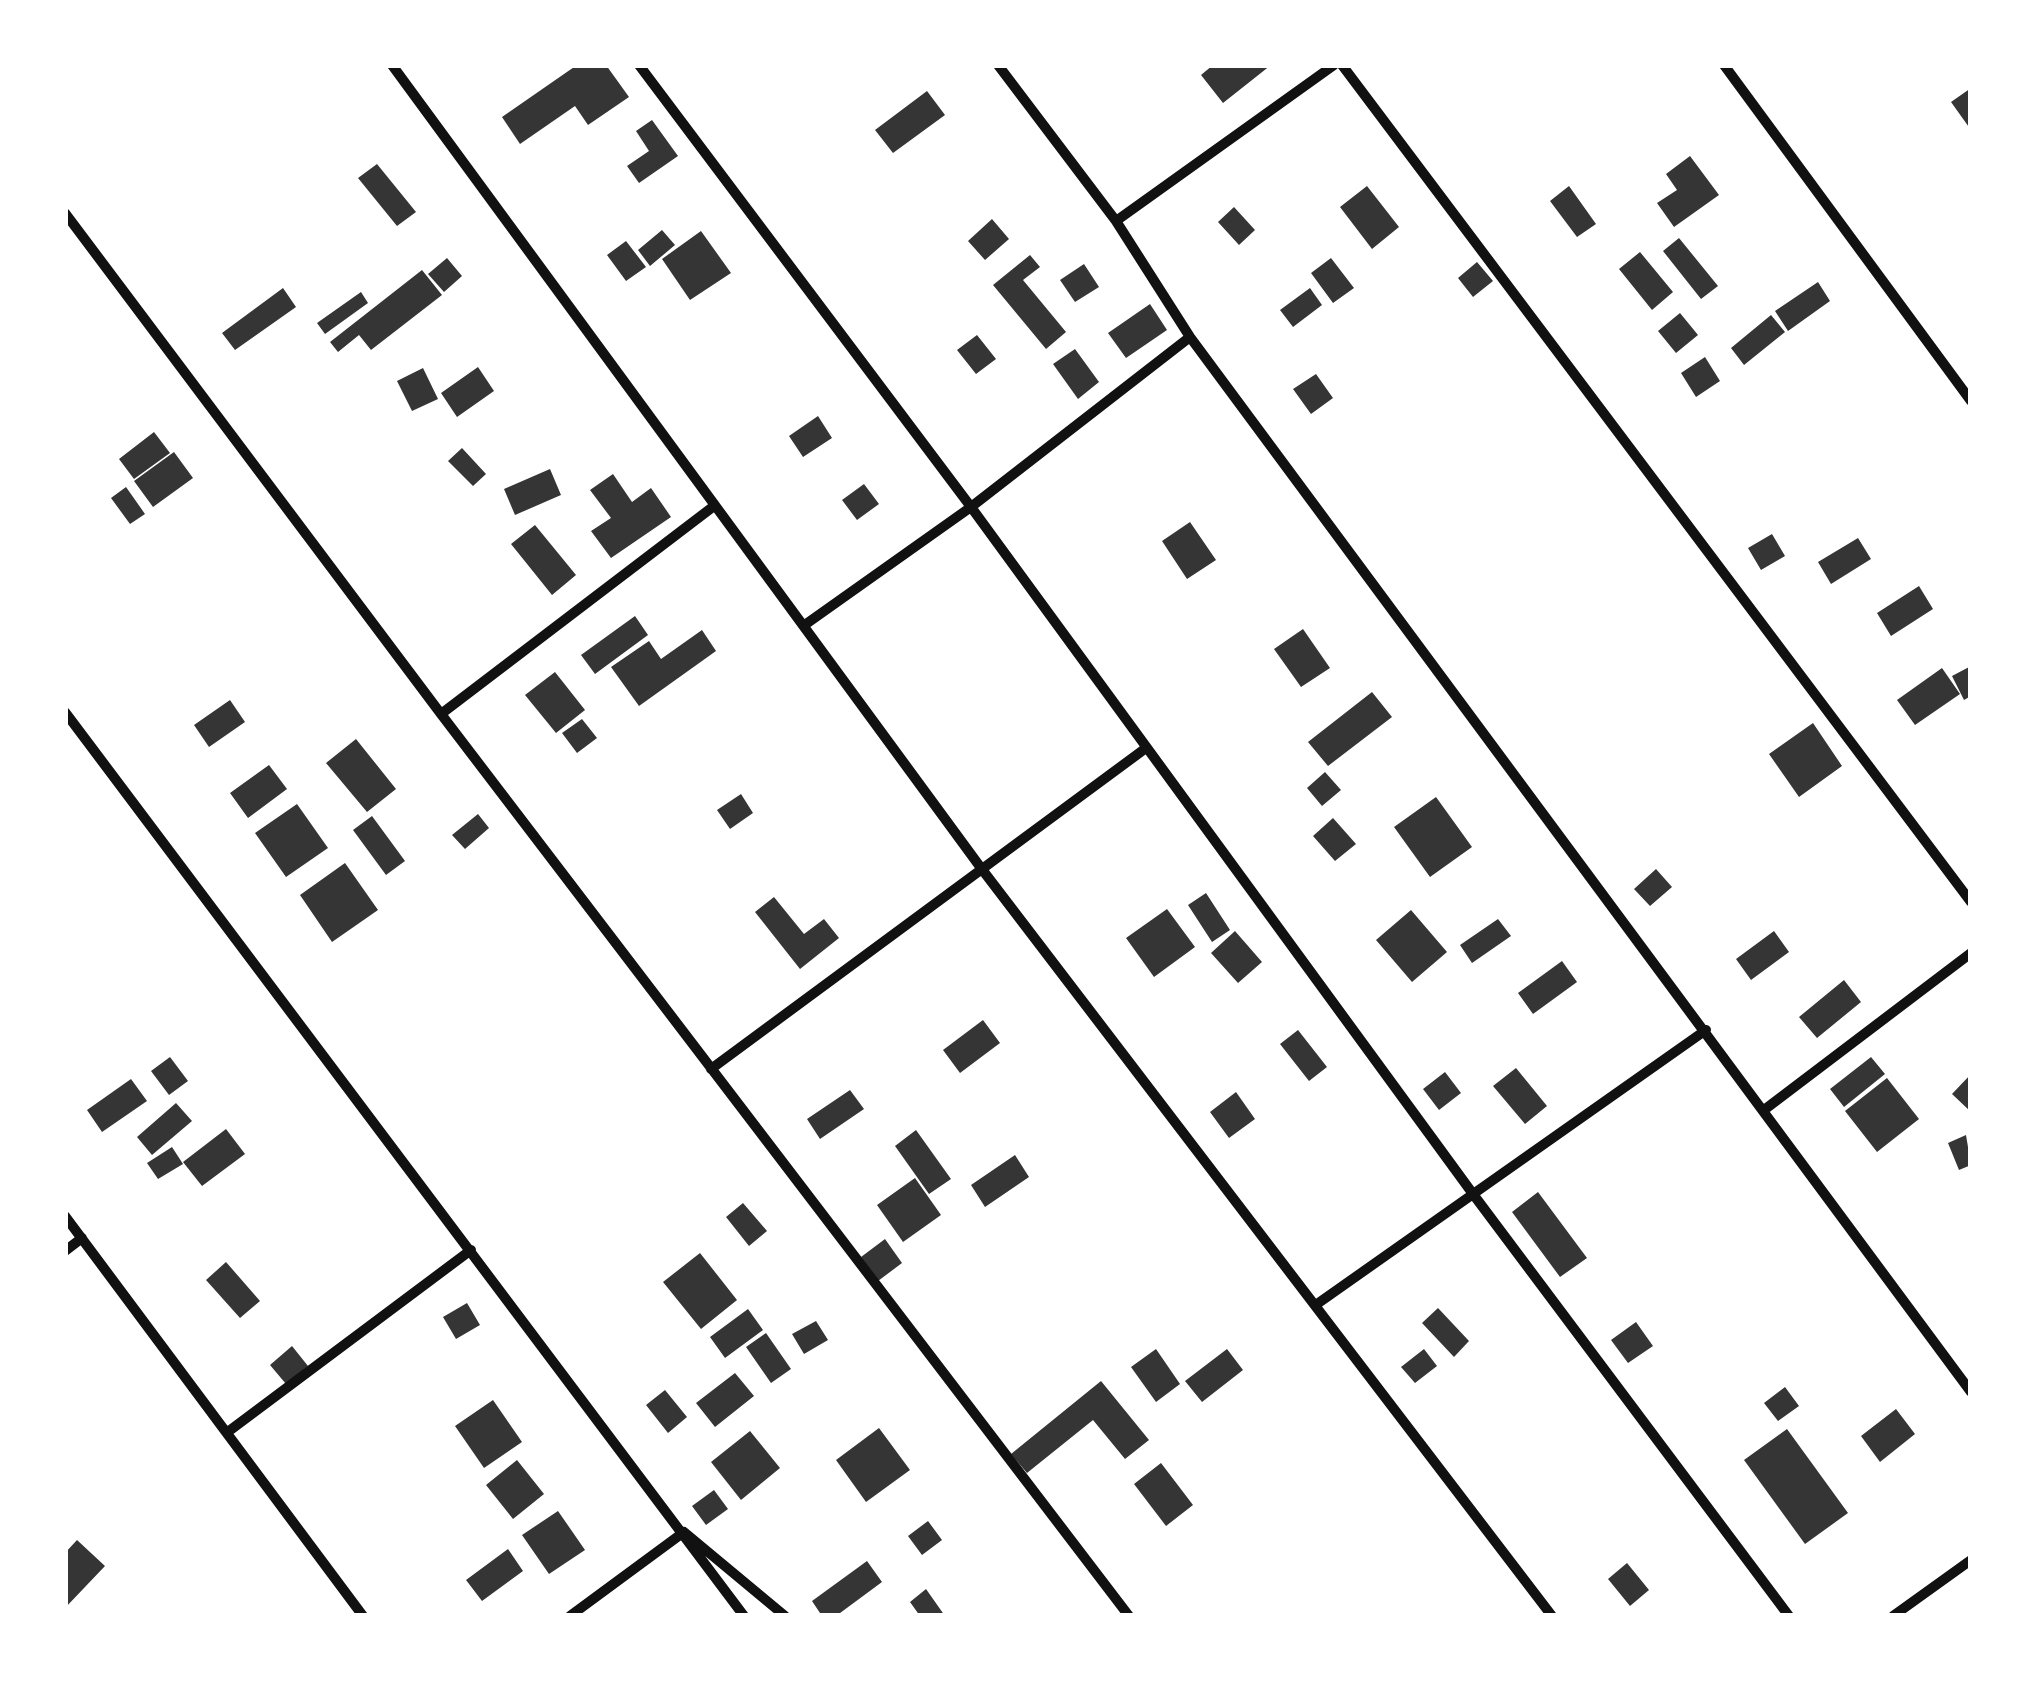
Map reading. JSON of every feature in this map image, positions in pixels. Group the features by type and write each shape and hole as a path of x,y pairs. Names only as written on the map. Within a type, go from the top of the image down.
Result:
{"street":[{"path":"392,65 714,506 806,624 981,868 1552,1616"},
{"path":"639,65 971,506 1474,1194 1789,1616"},
{"path":"998,65 1116,221 1190,337 1971,1392"},
{"path":"1116,221 1334,65"},
{"path":"1342,65 1971,902"},
{"path":"1724,65 1971,401"},
{"path":"65,212 440,714 1130,1616"},
{"path":"806,624 971,506 1190,337"},
{"path":"440,714 714,506"},
{"path":"65,712 744,1616"},
{"path":"711,1069 1146,748"},
{"path":"1764,1110 1971,953"},
{"path":"1317,1304 1706,1030"},
{"path":"65,1216 229,1431 363,1616"},
{"path":"65,1251 82,1238"},
{"path":"229,1431 471,1250"},
{"path":"570,1616 684,1532"},
{"path":"684,1532 785,1616"},
{"path":"1893,1616 1971,1560"}],"building":[{"path":"577,65 606,65 629,97 588,125 575,106 520,144 502,117"},
{"path":"1213,65 1271,65 1223,103 1201,75"},
{"path":"1971,88 1971,130 1951,102"},
{"path":"927,91 945,115 893,153 875,130"},
{"path":"652,120 678,156 639,183 627,166 649,151 636,131"},
{"path":"1690,156 1719,195 1674,227 1657,203 1677,190 1666,174"},
{"path":"377,164 416,212 397,226 358,178"},
{"path":"1367,186 1399,227 1372,249 1340,207"},
{"path":"1569,186 1596,224 1577,237 1550,201"},
{"path":"1234,207 1255,230 1239,245 1218,222"},
{"path":"992,219 1009,239 985,260 968,241"},
{"path":"662,230 675,245 650,266 638,250"},
{"path":"701,231 731,273 690,300 662,259"},
{"path":"1679,238 1718,286 1701,299 1663,251"},
{"path":"626,241 646,267 626,281 607,255"},
{"path":"1640,252 1673,292 1652,310 1619,269"},
{"path":"1030,255 1040,267 1023,280 1066,332 1046,349 993,285"},
{"path":"447,258 462,276 444,292 428,274"},
{"path":"1331,258 1354,288 1333,303 1311,273"},
{"path":"1477,262 1493,281 1473,297 1458,278"},
{"path":"1084,264 1099,287 1075,302 1060,280"},
{"path":"422,270 442,295 371,350 359,335 338,352 330,342"},
{"path":"1818,282 1830,301 1788,331 1775,311"},
{"path":"283,288 296,307 235,350 222,333"},
{"path":"1310,288 1322,305 1293,327 1280,310"},
{"path":"361,292 368,303 325,334 317,323"},
{"path":"1150,304 1167,330 1126,358 1108,333"},
{"path":"1680,313 1698,335 1676,353 1658,331"},
{"path":"1771,315 1785,332 1744,365 1731,348"},
{"path":"977,335 996,359 976,374 957,350"},
{"path":"1075,349 1099,382 1078,399 1053,364"},
{"path":"1705,357 1720,381 1696,397 1681,373"},
{"path":"478,367 494,391 457,417 441,393"},
{"path":"423,368 438,399 412,411 397,381"},
{"path":"1316,374 1333,398 1311,414 1293,389"},
{"path":"818,416 832,438 803,457 789,436"},
{"path":"154,432 170,453 134,479 119,459"},
{"path":"462,448 486,474 473,486 448,461"},
{"path":"174,452 193,478 153,507 134,481"},
{"path":"550,469 561,495 515,515 504,489"},
{"path":"613,474 632,502 651,488 671,517 611,558 591,531 611,518 590,490"},
{"path":"864,484 879,504 857,520 842,500"},
{"path":"126,487 145,514 130,524 111,498"},
{"path":"1190,522 1216,560 1187,579 1162,541"},
{"path":"535,525 576,575 552,595 511,544"},
{"path":"1772,534 1785,556 1761,570 1748,548"},
{"path":"1858,538 1871,559 1831,584 1818,562"},
{"path":"1919,586 1933,609 1891,636 1877,613"},
{"path":"635,616 648,635 595,674 581,655"},
{"path":"1303,629 1330,668 1301,687 1274,649"},
{"path":"702,630 716,651 639,706 611,667 649,641 661,659"},
{"path":"1971,666 1971,696 1964,700 1952,676"},
{"path":"1942,668 1960,694 1915,725 1897,700"},
{"path":"555,672 585,710 556,733 525,695"},
{"path":"1372,692 1392,717 1328,766 1308,742"},
{"path":"230,700 245,722 209,747 194,725"},
{"path":"582,719 597,738 577,753 562,733"},
{"path":"1813,723 1842,766 1799,797 1769,754"},
{"path":"356,739 396,789 367,812 326,763"},
{"path":"269,765 287,789 248,818 230,793"},
{"path":"1325,772 1341,790 1322,806 1307,788"},
{"path":"741,794 753,813 730,829 717,810"},
{"path":"1436,797 1472,847 1430,877 1394,827"},
{"path":"297,804 328,848 286,877 255,833"},
{"path":"478,814 489,828 465,849 452,835"},
{"path":"372,816 405,861 386,875 353,830"},
{"path":"1333,818 1356,844 1335,861 1313,836"},
{"path":"345,863 378,910 332,942 300,895"},
{"path":"1656,869 1672,887 1650,906 1634,889"},
{"path":"1206,893 1230,930 1212,942 1188,905"},
{"path":"774,897 804,934 824,919 839,938 800,969 755,912"},
{"path":"1167,909 1195,947 1154,977 1126,938"},
{"path":"1411,910 1447,952 1412,982 1376,940"},
{"path":"1498,919 1511,936 1472,963 1460,945"},
{"path":"1235,931 1262,962 1238,983 1211,953"},
{"path":"1774,931 1789,952 1751,980 1736,959"},
{"path":"1562,961 1577,982 1533,1014 1518,993"},
{"path":"1844,980 1861,1002 1817,1038 1799,1017"},
{"path":"983,1020 1000,1043 960,1073 943,1050"},
{"path":"1298,1030 1327,1067 1309,1081 1280,1044"},
{"path":"170,1057 188,1081 169,1095 151,1071"},
{"path":"1871,1057 1885,1074 1844,1107 1830,1089"},
{"path":"1516,1068 1547,1106 1525,1124 1493,1086"},
{"path":"1445,1072 1461,1093 1439,1110 1423,1089"},
{"path":"1971,1074 1971,1112 1952,1094"},
{"path":"1887,1078 1919,1119 1877,1152 1845,1111"},
{"path":"131,1079 147,1101 102,1132 87,1110"},
{"path":"850,1090 864,1109 820,1139 807,1119"},
{"path":"1236,1092 1255,1119 1229,1138 1210,1112"},
{"path":"176,1103 192,1121 152,1155 137,1137"},
{"path":"226,1129 245,1154 202,1186 183,1162"},
{"path":"916,1130 951,1179 929,1194 895,1146"},
{"path":"1966,1135 1971,1165 1959,1170 1948,1143"},
{"path":"172,1147 183,1164 158,1179 147,1163"},
{"path":"1015,1155 1029,1177 985,1207 971,1185"},
{"path":"915,1178 941,1215 903,1242 877,1205"},
{"path":"1538,1192 1587,1258 1560,1277 1512,1212"},
{"path":"743,1203 767,1231 749,1246 726,1217"},
{"path":"885,1239 902,1263 878,1281 861,1257"},
{"path":"700,1253 737,1300 701,1329 663,1282"},
{"path":"226,1262 260,1301 240,1318 206,1280"},
{"path":"467,1303 480,1325 456,1339 443,1317"},
{"path":"1438,1308 1469,1341 1454,1357 1422,1323"},
{"path":"748,1309 763,1330 725,1358 710,1337"},
{"path":"816,1321 828,1340 804,1354 792,1334"},
{"path":"1636,1322 1653,1346 1628,1363 1611,1340"},
{"path":"766,1333 791,1369 771,1383 746,1347"},
{"path":"292,1346 308,1366 286,1384 270,1365"},
{"path":"1156,1349 1180,1384 1156,1402 1131,1367"},
{"path":"1227,1349 1243,1370 1202,1402 1185,1381"},
{"path":"1424,1349 1437,1366 1415,1383 1401,1367"},
{"path":"735,1373 754,1396 715,1427 696,1403"},
{"path":"1101,1381 1149,1440 1125,1459 1093,1420 1027,1473 1011,1454"},
{"path":"1785,1387 1799,1406 1778,1421 1764,1403"},
{"path":"665,1390 687,1417 668,1433 646,1405"},
{"path":"493,1400 522,1442 484,1468 455,1426"},
{"path":"1896,1409 1915,1434 1880,1462 1861,1436"},
{"path":"879,1428 910,1470 866,1502 836,1460"},
{"path":"1787,1429 1848,1513 1805,1544 1744,1460"},
{"path":"750,1431 780,1468 741,1500 711,1462"},
{"path":"517,1460 544,1494 513,1519 486,1485"},
{"path":"1161,1463 1193,1505 1166,1526 1134,1484"},
{"path":"714,1490 728,1509 706,1525 692,1506"},
{"path":"558,1511 585,1550 549,1574 522,1535"},
{"path":"928,1521 942,1540 922,1555 908,1536"},
{"path":"77,1540 105,1566 65,1608 65,1553"},
{"path":"508,1549 523,1571 482,1601 466,1580"},
{"path":"867,1561 882,1582 836,1616 822,1616 812,1601"},
{"path":"1627,1563 1649,1590 1630,1606 1608,1579"},
{"path":"926,1589 945,1616 920,1616 910,1602"}]}
